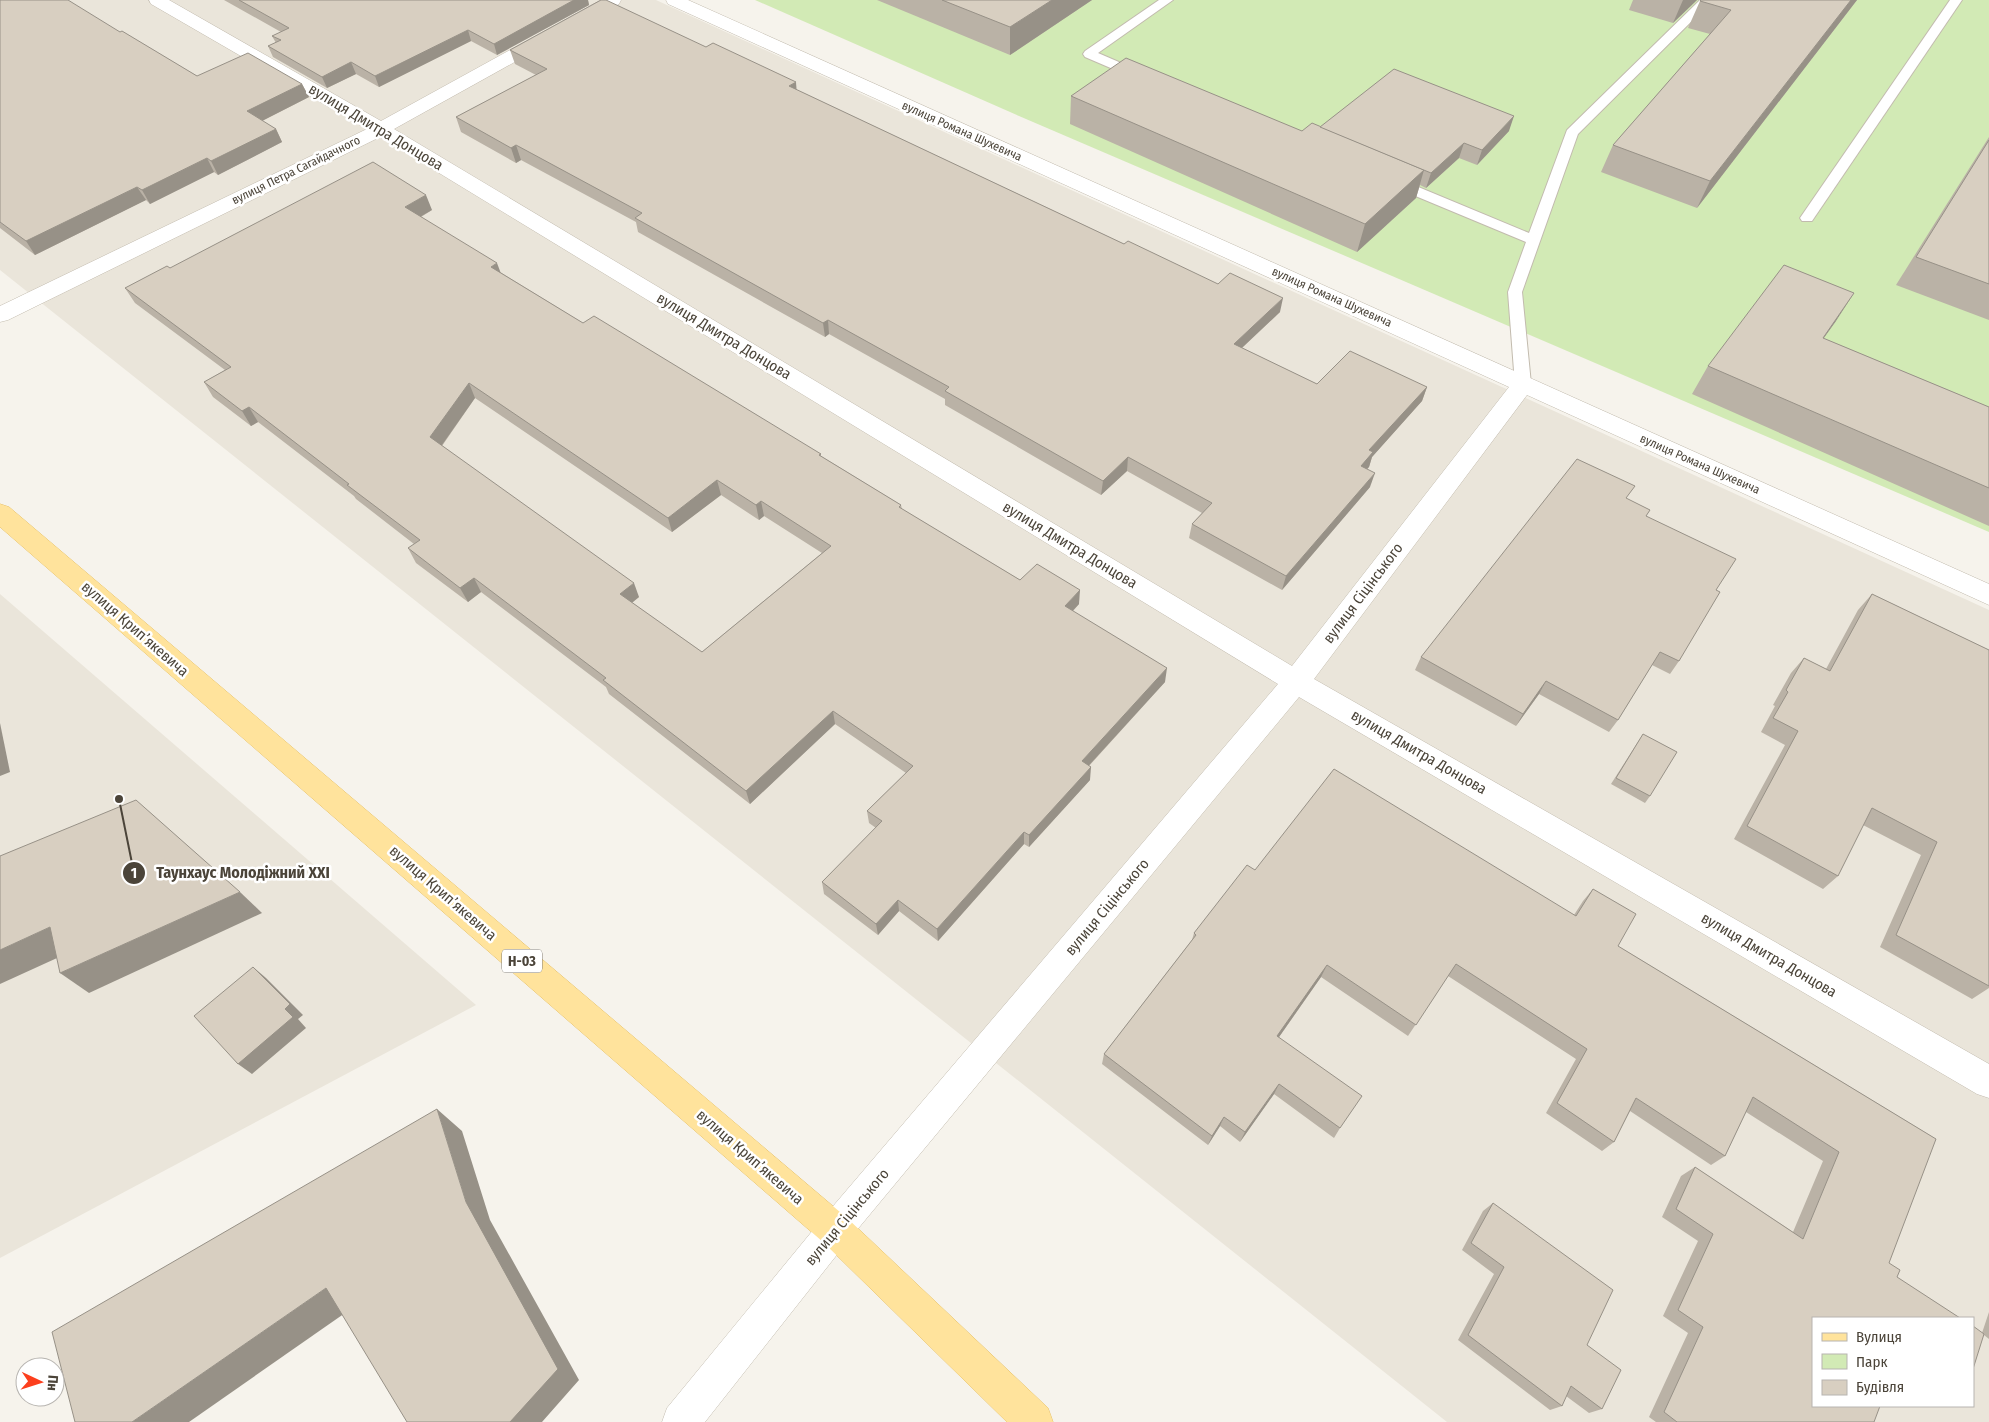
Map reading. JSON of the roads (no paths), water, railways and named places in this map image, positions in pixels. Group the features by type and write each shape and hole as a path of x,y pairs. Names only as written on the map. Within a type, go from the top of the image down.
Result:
{"main road":[{"name":"вулиця Крипʼякевича","path":"0,512 835,1230 1034,1422"}],"street":[{"name":"вулиця Дмитра Донцова","path":"157,0 381,129 1296,682 1989,1082"},
{"name":"вулиця Петра Сагайдачного","path":"3,310 381,129 613,0"},
{"name":"вулиця Романа Шухевича","path":"674,0 1989,595"},
{"name":"вулиця Сіцінського","path":"681,1422 835,1230 1296,682 1523,384"}],"lane":[{"path":"1152,80 1088,54 1167,0"},
{"path":"1523,384 1515,292 1572,133 1707,0"},
{"path":"1807,218 1956,0"},
{"path":"1379,176 1534,240"}],"place":[{"name":"Таунхаус Молодіжний XXI","path":"119,799"}]}
